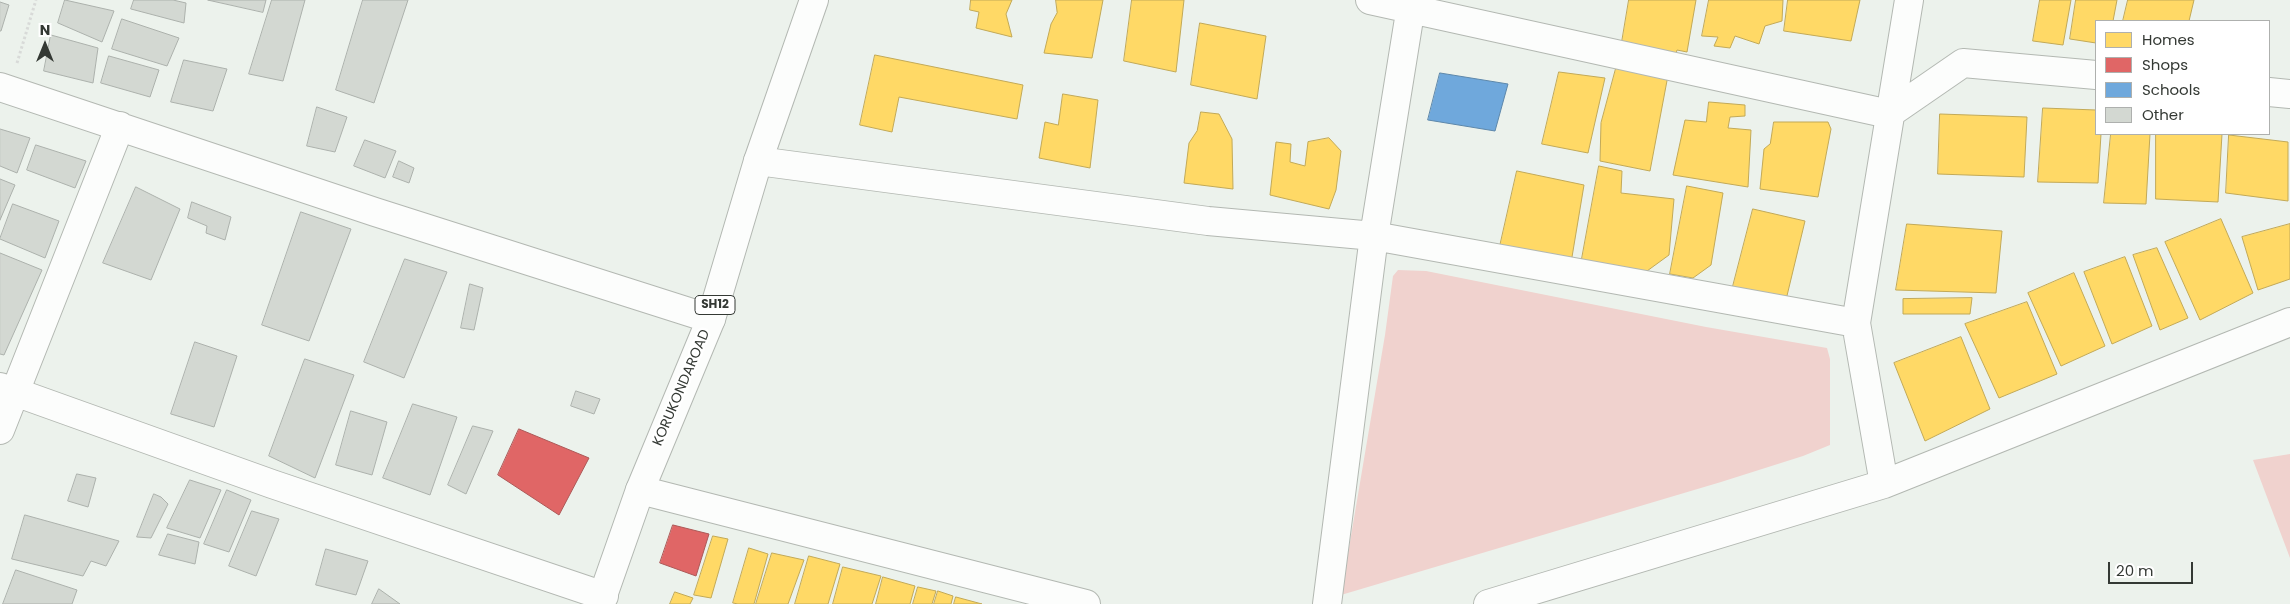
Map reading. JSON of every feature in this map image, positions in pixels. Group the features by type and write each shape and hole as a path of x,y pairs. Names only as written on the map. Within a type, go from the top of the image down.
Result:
{"street":[{"name":"KORUKONDAROAD","path":"602,600 640,490 711,319 758,161 814,0"},
{"path":"1370,0 1412,4 1889,114 1963,63 2095,76"},
{"path":"1884,484 1856,323 1909,0"},
{"path":"1327,604 1374,236 1412,4"},
{"path":"5,89 375,212 711,319"},
{"path":"2270,92 2290,94"},
{"path":"0,430 7,390 120,126"},
{"path":"758,161 1208,221 1374,236 1856,323"},
{"path":"1488,604 1884,484 2290,322"},
{"path":"7,390 602,600"},
{"path":"640,490 1086,604"}],"path":[{"path":"5,89 36,0"}],"shaded area":[{"path":"1398,270 1426,271 1706,327 1827,348 1830,359 1830,445 1803,456 1721,482 1341,595 1385,335 1393,276"},
{"path":"2290,454 2290,558 2253,460"}],"building: Homes":[{"path":"971,0 1012,0 1006,14 1012,37 976,28 979,12 970,10"},
{"path":"1056,0 1103,0 1092,58 1044,53 1051,24 1057,13"},
{"path":"1132,0 1184,0 1176,72 1124,61"},
{"path":"1629,0 1696,0 1687,52 1677,50 1675,57 1621,48"},
{"path":"1709,0 1783,0 1782,21 1765,26 1759,44 1735,36 1730,48 1714,46 1718,37 1702,36"},
{"path":"1788,0 1860,0 1851,41 1784,31"},
{"path":"2040,0 2071,0 2063,45 2033,41"},
{"path":"2076,0 2117,0 2113,20 2095,20 2095,43 2070,39"},
{"path":"2128,0 2194,0 2189,20 2123,20"},
{"path":"1200,23 1266,36 1257,99 1191,85"},
{"path":"875,55 1023,85 1017,119 899,97 892,132 860,125"},
{"path":"1618,61 1669,70 1650,171 1600,161 1601,123"},
{"path":"1559,72 1605,78 1588,153 1542,144"},
{"path":"1063,94 1098,100 1090,168 1039,158 1045,122 1058,125"},
{"path":"1709,102 1745,105 1745,116 1730,117 1728,128 1751,130 1748,187 1673,175 1685,120 1706,122"},
{"path":"2043,108 2095,110 2095,135 2101,135 2098,183 2038,182"},
{"path":"1201,112 1219,114 1232,139 1233,189 1184,183 1189,143 1197,131"},
{"path":"1940,114 2027,117 2024,177 1938,174"},
{"path":"1774,122 1828,122 1831,129 1818,197 1760,189 1764,149 1770,144"},
{"path":"2111,135 2150,135 2146,204 2104,203"},
{"path":"2156,135 2222,135 2218,202 2156,199"},
{"path":"2229,135 2288,142 2288,201 2226,193"},
{"path":"1329,138 1341,151 1336,190 1329,209 1270,195 1276,142 1291,144 1290,162 1305,166 1308,142"},
{"path":"1599,166 1622,171 1621,193 1674,199 1669,255 1647,271 1581,264"},
{"path":"1517,171 1584,185 1570,269 1498,255"},
{"path":"1687,186 1723,193 1711,265 1693,278 1670,274"},
{"path":"1753,209 1805,221 1785,304 1731,294"},
{"path":"2221,219 2253,293 2200,320 2165,242"},
{"path":"1907,224 2002,231 1996,293 1896,290"},
{"path":"2290,224 2290,279 2258,290 2242,237"},
{"path":"2157,248 2188,318 2160,330 2133,255"},
{"path":"2125,257 2152,326 2112,344 2084,272"},
{"path":"2074,273 2105,346 2061,366 2028,293"},
{"path":"1972,298 1970,314 1903,314 1903,299"},
{"path":"2027,302 2057,374 1999,398 1965,324"},
{"path":"1961,337 1990,409 1925,441 1894,363"},
{"path":"713,536 728,539 711,598 694,595"},
{"path":"749,548 768,554 754,604 733,603"},
{"path":"772,553 804,560 788,604 756,604"},
{"path":"809,556 840,564 828,604 795,604"},
{"path":"843,567 881,576 872,604 833,604"},
{"path":"883,577 915,586 910,604 876,604"},
{"path":"918,587 936,591 932,604 913,604"},
{"path":"938,591 953,596 951,604 934,604"},
{"path":"675,592 693,598 690,604 670,604"},
{"path":"956,597 982,604 954,604"}],"building: Shops":[{"path":"519,429 589,458 559,515 498,475"},
{"path":"673,525 709,534 696,576 660,563"}],"building: Schools":[{"path":"1440,73 1508,84 1495,131 1428,120"}],"building: Other":[{"path":"65,0 114,11 102,42 58,23"},
{"path":"134,0 173,0 186,3 184,23 131,9"},
{"path":"208,0 266,0 263,12"},
{"path":"272,0 305,0 283,81 249,74"},
{"path":"363,0 408,0 374,103 336,90"},
{"path":"0,2 9,5 1,31 0,31"},
{"path":"122,19 179,38 167,66 112,49"},
{"path":"51,35 98,48 93,83 44,71"},
{"path":"109,56 159,70 150,97 101,83"},
{"path":"184,60 227,69 213,111 171,102"},
{"path":"317,107 347,117 335,152 307,146"},
{"path":"0,129 30,138 17,173 0,166"},
{"path":"365,140 396,151 385,178 354,166"},
{"path":"36,145 86,161 75,188 27,170"},
{"path":"399,161 414,168 409,183 393,177"},
{"path":"0,179 15,185 0,220"},
{"path":"136,187 180,209 151,280 103,263"},
{"path":"192,202 231,217 225,240 206,233 207,226 188,218"},
{"path":"13,204 59,221 45,258 0,239"},
{"path":"301,212 351,229 309,341 262,325"},
{"path":"0,253 42,270 4,355 0,354"},
{"path":"405,259 447,272 404,378 364,362"},
{"path":"470,284 483,288 474,330 461,328"},
{"path":"195,342 237,356 214,427 171,414"},
{"path":"305,359 354,375 315,478 269,456"},
{"path":"576,391 600,399 594,414 571,406"},
{"path":"413,404 457,417 430,495 383,478"},
{"path":"351,411 387,422 372,475 336,465"},
{"path":"473,426 493,431 466,494 448,485"},
{"path":"77,474 96,478 88,507 68,501"},
{"path":"190,480 221,490 200,538 167,528"},
{"path":"227,490 251,500 229,552 204,544"},
{"path":"154,494 161,497 168,504 151,538 137,537"},
{"path":"252,511 279,519 256,576 229,566"},
{"path":"25,515 119,541 106,566 91,561 83,576 12,559"},
{"path":"168,534 199,542 195,564 159,555"},
{"path":"326,549 368,561 356,595 316,585"},
{"path":"16,570 77,590 72,604 3,604"},
{"path":"379,589 400,604 372,604"}]}
